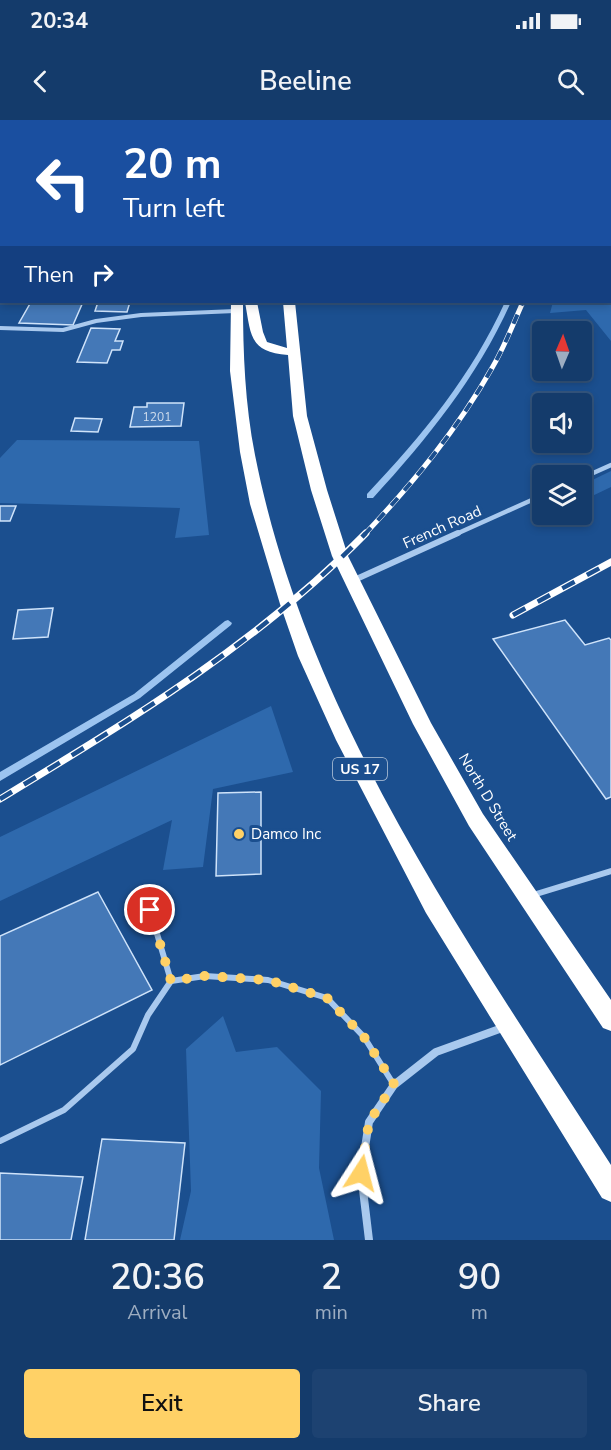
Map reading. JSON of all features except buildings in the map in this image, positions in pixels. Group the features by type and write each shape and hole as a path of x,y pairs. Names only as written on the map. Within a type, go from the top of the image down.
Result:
{"highway":[{"name":"North D Street","path":"289,303 300,416 340,556 422,724 477,820 611,1020"},
{"path":"242,305 258,339 264,346 272,351 292,352"},
{"name":"US 17","path":"242,305 237,371 247,452 258,504 275,562 307,656 345,740 434,907 611,1189"}],"street":[{"path":"592,474 611,465"},
{"name":"French Road","path":"352,581 532,500"},
{"path":"369,1240 361,1173 369,1122 394,1084 436,1052 508,1026"}],"lane":[{"path":"0,328 63,330 96,321 242,305"},
{"path":"527,896 611,871"},
{"path":"150,910 171,981"},
{"path":"0,1141 64,1110 133,1049 148,1015 171,981 205,976 268,980 327,998 364,1037 394,1084"}],"shaded area":[{"path":"553,303 611,303 611,341 586,310 550,313"},
{"path":"17,440 199,441 209,535 175,538 180,508 0,503 0,458"},
{"path":"611,471 611,487 592,496 592,480"},
{"path":"271,706 293,772 213,789 203,867 163,870 172,820 0,901 0,837"},
{"path":"223,1016 236,1052 277,1047 321,1091 319,1168 334,1240 180,1240 191,1191 186,1049"}],"waterway":[{"path":"370,496 448,405 482,354 508,303"},
{"path":"0,777 137,696 228,623"}],"railway":[{"path":"364,535 417,476 464,413 496,360 523,303"},
{"path":"0,799 97,740 192,678 282,610 364,535"},
{"path":"513,615 611,562"}],"place":[{"name":"Damco Inc","path":"239,834"}],"route":[{"path":"150,910 171,981 205,976 268,980 327,998 364,1037 394,1084 369,1122 361,1173"}]}
